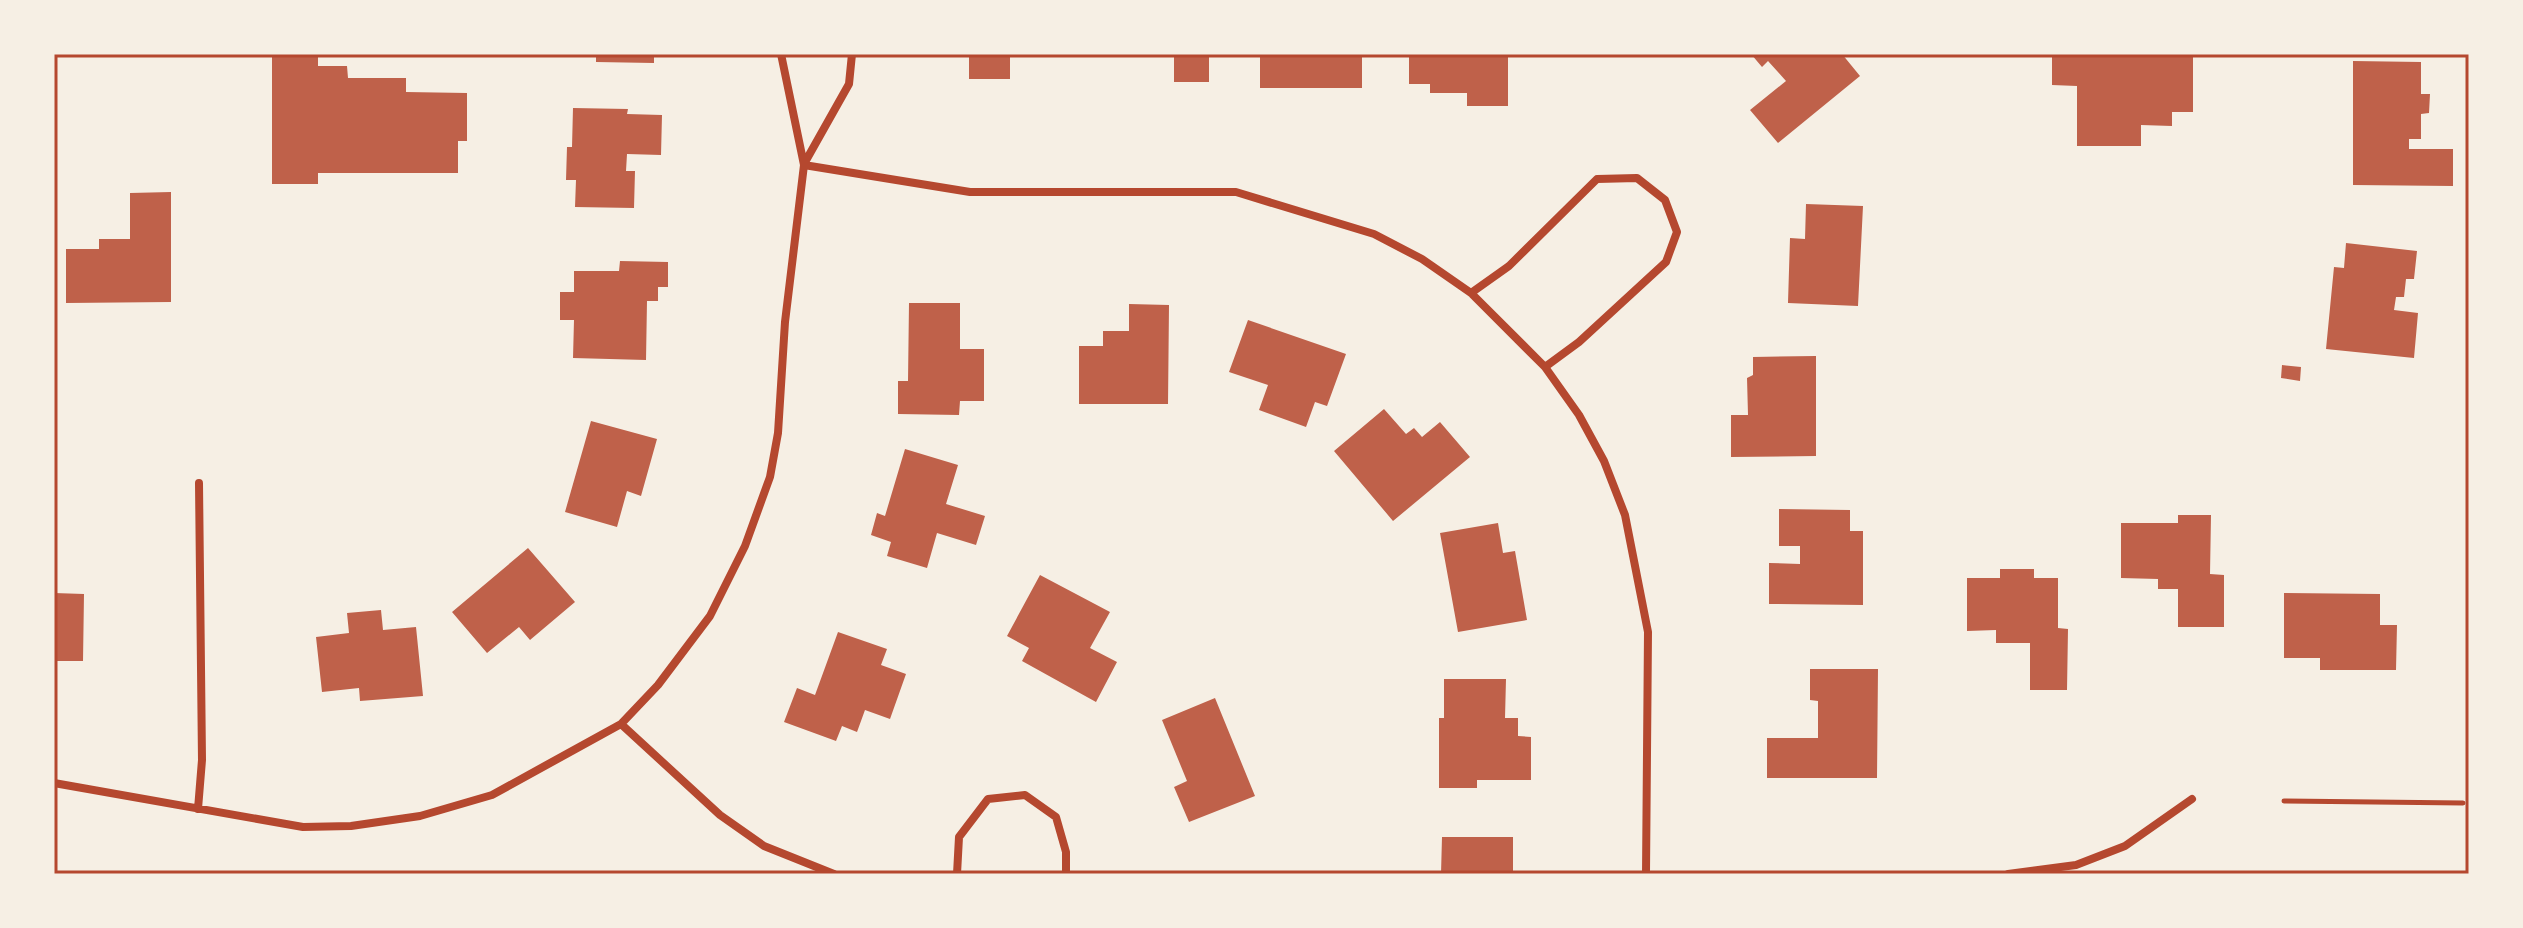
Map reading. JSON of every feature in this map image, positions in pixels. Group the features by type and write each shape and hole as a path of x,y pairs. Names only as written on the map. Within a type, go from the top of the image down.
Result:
{"street":[{"path":"54,783 303,827 351,826 420,816 492,795 621,724 658,685 710,616 745,546 770,477 779,421 785,322 804,165 781,54"},
{"path":"804,165 849,84 852,54"},
{"path":"804,165 970,192 1236,192 1374,234 1422,259 1471,293 1545,367 1579,415 1604,461 1625,515 1639,572 1648,632 1646,874"},
{"path":"1471,293 1509,266 1597,179 1637,178 1665,200 1677,232 1666,262 1579,342 1545,367"},
{"path":"198,809 202,760 199,483"},
{"path":"621,724 720,815 764,846 834,874"},
{"path":"957,874 959,837 988,799 1025,795 1056,817 1066,852 1066,874"},
{"path":"2008,874 2076,865 2125,846 2192,799"}],"path":[{"path":"2284,801 2463,803"}],"building":[{"path":"272,54 318,54 318,66 347,66 348,78 406,78 406,92 467,93 467,141 458,141 458,173 318,173 318,184 272,184"},
{"path":"596,54 654,54 654,63 596,62"},
{"path":"969,54 1010,54 1010,79 969,79"},
{"path":"1174,54 1209,54 1209,82 1174,82"},
{"path":"1260,54 1362,54 1362,88 1260,88"},
{"path":"1409,54 1508,54 1508,106 1467,106 1467,93 1430,93 1430,84 1409,84"},
{"path":"1751,54 1842,54 1860,76 1778,143 1750,110 1786,81 1768,61 1762,67"},
{"path":"2052,54 2193,54 2193,112 2172,112 2172,126 2141,125 2141,146 2077,146 2077,86 2052,85"},
{"path":"2353,61 2421,62 2421,94 2430,94 2429,113 2421,114 2421,139 2409,139 2409,149 2453,149 2453,186 2353,185"},
{"path":"573,108 628,109 627,114 662,115 661,155 627,154 626,171 635,171 634,208 575,207 576,180 566,180 567,147 572,147"},
{"path":"171,192 171,302 66,303 66,249 99,249 99,239 130,239 130,193"},
{"path":"1806,204 1863,206 1858,306 1788,303 1790,238 1805,239"},
{"path":"2346,243 2417,251 2414,279 2406,279 2404,297 2396,297 2394,310 2418,313 2414,358 2326,349 2334,267 2344,268"},
{"path":"620,261 668,262 668,287 658,287 658,301 647,301 646,360 573,358 574,320 560,320 560,292 574,292 574,271 619,271"},
{"path":"909,303 960,303 960,349 984,349 984,401 960,401 959,415 898,414 898,381 908,381"},
{"path":"1129,304 1169,305 1168,404 1079,404 1079,346 1103,346 1103,331 1129,331"},
{"path":"1248,320 1346,354 1327,406 1315,402 1306,427 1259,410 1268,385 1229,372"},
{"path":"1816,356 1816,456 1731,457 1731,415 1748,415 1747,378 1753,375 1753,357"},
{"path":"2282,365 2301,367 2300,381 2281,378"},
{"path":"1384,409 1406,434 1414,428 1422,437 1440,422 1470,457 1393,521 1334,451"},
{"path":"591,421 657,439 641,496 627,491 617,527 565,512"},
{"path":"905,449 958,465 946,504 985,516 976,545 937,533 927,568 887,556 891,542 871,535 877,513 885,516"},
{"path":"1779,509 1850,510 1850,531 1863,531 1863,605 1769,604 1769,563 1800,564 1800,546 1779,546"},
{"path":"2178,515 2211,515 2210,574 2224,575 2224,627 2178,627 2178,589 2158,589 2158,579 2121,578 2121,523 2178,523"},
{"path":"1498,523 1503,553 1515,551 1527,620 1458,632 1440,533"},
{"path":"528,548 575,602 530,640 519,627 487,653 452,612"},
{"path":"2000,569 2034,569 2034,578 2058,578 2058,628 2068,629 2067,690 2030,690 2030,643 1996,643 1996,630 1967,631 1967,578 2000,578"},
{"path":"1040,575 1110,612 1090,648 1117,662 1096,702 1022,661 1029,648 1007,636"},
{"path":"54,593 84,594 83,661 54,661"},
{"path":"2284,593 2380,594 2380,625 2397,625 2396,670 2320,670 2320,658 2284,658"},
{"path":"381,610 383,630 416,627 423,696 360,701 359,688 322,692 316,637 349,633 347,613"},
{"path":"838,632 887,649 881,665 906,674 890,719 865,710 857,732 842,726 836,741 784,722 797,688 815,695"},
{"path":"1810,669 1878,669 1877,778 1767,778 1767,738 1818,738 1818,701 1810,700"},
{"path":"1444,679 1506,679 1505,718 1518,718 1518,736 1531,737 1531,780 1477,780 1477,788 1439,788 1439,718 1444,718"},
{"path":"1215,698 1255,796 1189,822 1174,787 1187,781 1162,720"},
{"path":"1442,837 1513,837 1513,874 1441,874"}]}
